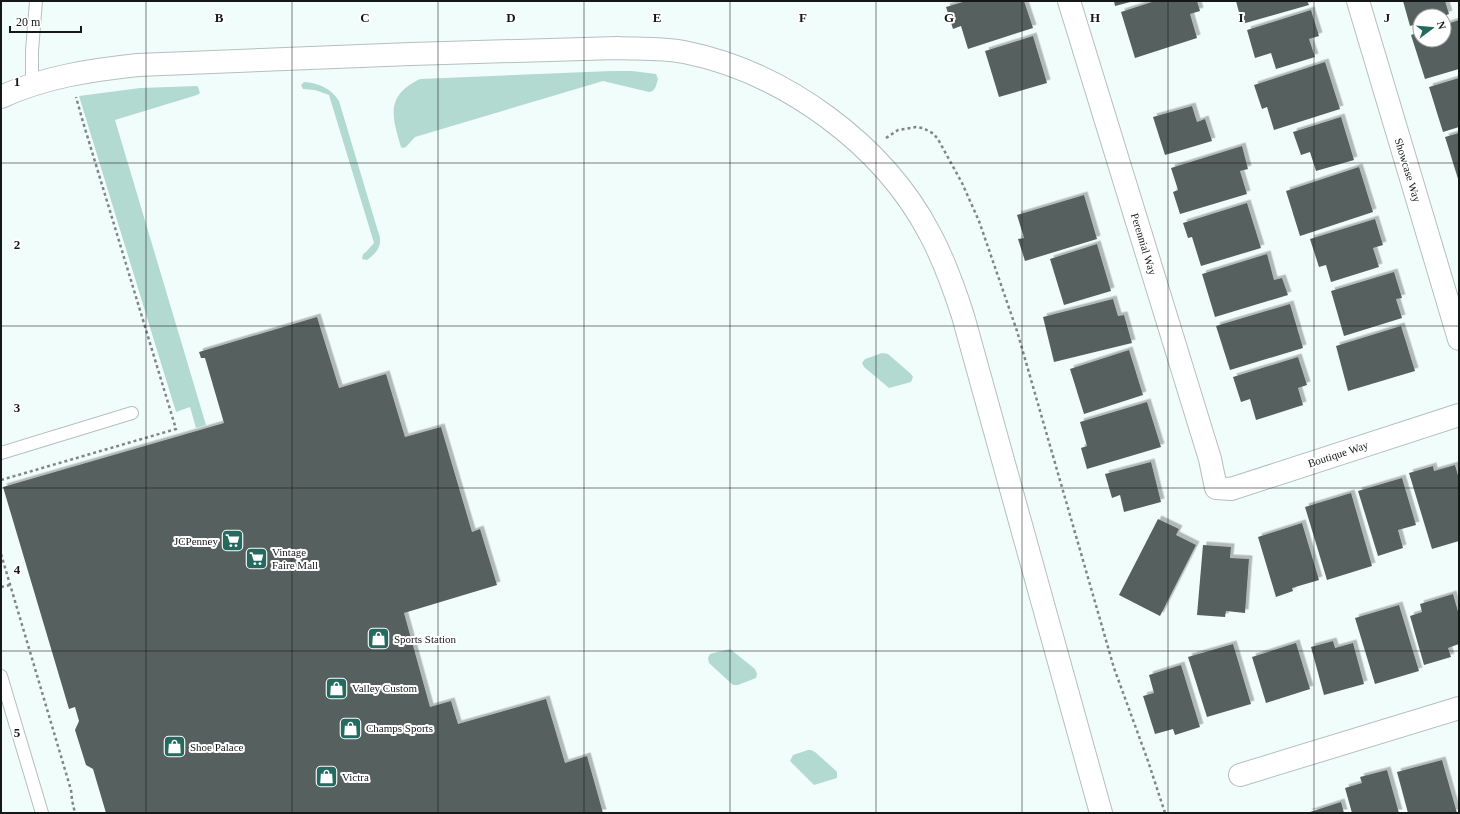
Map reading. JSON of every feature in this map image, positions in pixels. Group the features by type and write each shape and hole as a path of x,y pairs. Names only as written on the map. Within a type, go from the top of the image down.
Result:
{"street":[{"name":"Perennial Way","path":"1068,1 1207,451 1216,488"},
{"name":"Showcase Way","path":"1358,1 1459,339"},
{"path":"1,97 32,84 89,71 138,65 410,54 617,48 683,52 716,60 783,89 815,109 865,149 895,181 914,207 930,234 942,259 963,316 1101,813"},
{"name":"Boutique Way","path":"1216,488 1231,489 1459,416"},
{"path":"1240,775 1459,708"}],"lane":[{"path":"32,84 32,51 36,1"},
{"path":"1,453 132,413"},
{"path":"1,676 42,813"}],"path":[{"path":"1,480 176,428 76,96"},
{"path":"886,138 898,130 916,127 923,128 934,134 955,170 979,221 1017,331 1114,668 1148,761 1165,813"},
{"path":"1,554 71,790 75,813"},
{"path":"2,587 10,585"}],"green space":[{"path":"632,71 656,74 658,79 654,89 649,92 603,81 415,137 406,147 401,147 395,126 394,108 396,100 401,92 420,79"},
{"path":"304,82 324,87 336,96 339,101 380,238 380,245 373,255 367,260 362,259 363,254 374,243 329,95 315,90 303,89 301,85"},
{"path":"197,86 200,93 197,95 115,120 206,425 196,428 190,407 176,412 79,96 140,88"},
{"path":"882,353 888,354 911,374 913,377 911,382 889,388 864,367 862,363 865,359"},
{"path":"730,649 755,669 757,674 756,678 738,685 733,685 709,663 708,658 710,654"},
{"path":"808,750 815,752 834,769 837,772 837,778 814,785 790,761 793,755"}],"building":[{"path":"966,1 1024,1 1033,28 968,49 961,26 953,29 946,7"},
{"path":"1114,1 1134,1 1115,6"},
{"path":"1155,1 1197,1 1200,11 1190,14 1197,38 1135,58 1121,12"},
{"path":"1236,1 1307,1 1309,5 1242,24"},
{"path":"1403,1 1445,1 1447,8 1412,8 1412,25 1410,26"},
{"path":"1311,10 1319,36 1309,39 1315,57 1276,69 1271,53 1255,58 1247,30"},
{"path":"1459,20 1459,69 1425,79 1415,48 1452,48 1452,22"},
{"path":"1033,36 1047,83 999,97 985,51"},
{"path":"1325,62 1340,109 1274,130 1267,107 1262,109 1254,85"},
{"path":"1459,78 1459,127 1443,132 1429,87"},
{"path":"1192,106 1197,122 1205,119 1212,141 1165,155 1153,117"},
{"path":"1341,117 1354,160 1316,171 1310,152 1301,155 1293,132"},
{"path":"1459,133 1459,182 1445,137"},
{"path":"1242,146 1248,169 1240,171 1247,194 1180,214 1173,192 1178,190 1171,168"},
{"path":"1359,167 1373,212 1300,236 1286,191"},
{"path":"1084,195 1097,239 1025,261 1018,239 1024,238 1017,215"},
{"path":"1247,203 1261,248 1201,266 1192,237 1188,238 1183,223"},
{"path":"1375,219 1383,245 1373,248 1379,267 1331,282 1326,265 1319,267 1310,239"},
{"path":"1097,244 1111,291 1064,305 1050,259"},
{"path":"1267,254 1274,280 1282,278 1288,295 1215,317 1202,274"},
{"path":"1394,272 1402,298 1396,299 1402,318 1344,336 1331,291"},
{"path":"1113,299 1118,316 1124,315 1132,343 1054,362 1043,317"},
{"path":"1290,304 1303,348 1230,370 1216,326"},
{"name":"Vintage Faire Mall","path":"317,317 339,388 386,374 405,437 441,427 472,532 480,529 497,585 404,613 430,707 451,701 458,724 546,699 565,763 587,756 603,813 106,813 93,769 86,765 75,730 79,721 75,707 69,709 3,487 224,423 205,358 201,358 199,352"},
{"path":"1401,326 1415,371 1348,391 1336,346"},
{"path":"1129,350 1143,395 1084,414 1070,369"},
{"path":"1298,357 1307,385 1298,388 1303,405 1256,420 1250,399 1241,402 1233,377"},
{"path":"1147,402 1161,447 1087,469 1081,448 1087,446 1080,422"},
{"path":"1151,462 1161,502 1124,512 1120,495 1112,498 1105,474"},
{"path":"1455,465 1459,479 1459,541 1432,549 1409,473 1433,466 1434,471"},
{"path":"1402,478 1416,525 1398,530 1403,548 1378,556 1358,491"},
{"path":"1351,493 1372,566 1327,580 1305,507"},
{"path":"1158,519 1179,529 1176,535 1196,545 1160,616 1119,595"},
{"path":"1302,523 1319,580 1292,588 1293,591 1276,597 1258,537"},
{"path":"1203,545 1231,547 1230,558 1249,559 1245,613 1226,611 1225,617 1197,615"},
{"path":"1453,594 1459,615 1459,644 1448,648 1451,657 1424,665 1410,616 1422,612 1420,604"},
{"path":"1399,605 1419,671 1375,684 1355,618"},
{"path":"1333,641 1335,648 1353,643 1364,684 1324,695 1311,647"},
{"path":"1296,643 1310,689 1266,703 1252,657"},
{"path":"1233,644 1251,704 1207,717 1188,657"},
{"path":"1181,665 1200,727 1175,735 1173,729 1155,734 1143,696 1154,693 1149,675"},
{"path":"1442,760 1457,813 1408,813 1397,772"},
{"path":"1387,770 1399,813 1352,813 1345,788 1362,783 1360,777"},
{"path":"1341,802 1344,813 1307,813"}],"place":[{"name":"JCPenney","path":"233,541"},
{"name":"Vintage Faire Mall","path":"257,558"},
{"name":"Sports Station","path":"378,639"},
{"name":"Valley Custom","path":"336,688"},
{"name":"Champs Sports","path":"351,728"},
{"name":"Shoe Palace","path":"174,747"},
{"name":"Victra","path":"326,777"}]}
